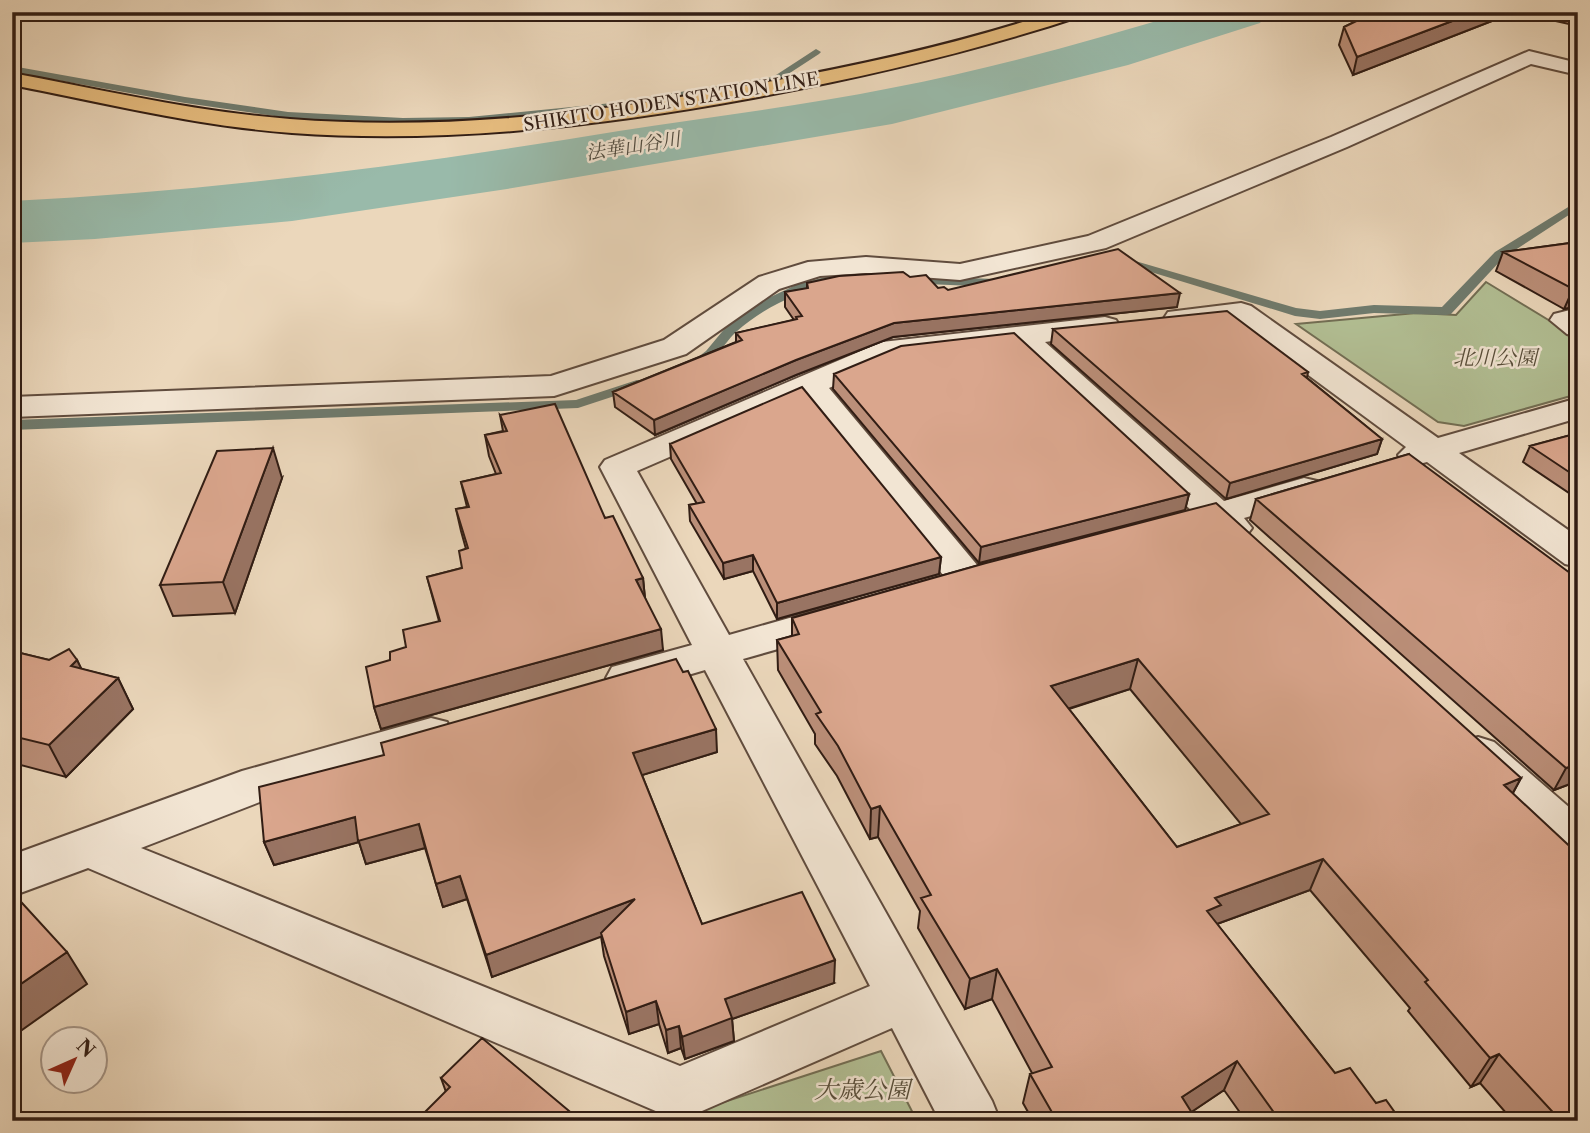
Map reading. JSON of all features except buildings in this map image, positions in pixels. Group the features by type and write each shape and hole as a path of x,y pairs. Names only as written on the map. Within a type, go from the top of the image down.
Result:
{"main road":[{"name":"SHIKITO HODEN STATION LINE","path":"12,79 202,114 288,126 385,131 495,128 602,116 866,70 1006,36 1074,12"}],"street":[{"path":"12,407 554,386 675,347 769,283 818,268 866,265 960,272 1096,242 1339,142 1529,57 1578,69"},
{"path":"971,1121 902,998 617,467 892,349 1241,312 1578,555"},
{"path":"1578,317 1565,320 1578,328"},
{"path":"1018,334 1258,552"},
{"path":"808,384 969,581"},
{"path":"1383,465 1578,408"},
{"path":"1140,536 1332,481"},
{"path":"929,593 1009,571"},
{"path":"594,687 876,607"},
{"path":"12,876 258,784 473,722"},
{"path":"1446,725 1578,844"},
{"path":"88,847 680,1094 902,998"}],"green space":[{"name":"北川公園","path":"1486,282 1578,338 1578,394 1464,426 1438,422 1296,324 1416,313 1456,315"},
{"name":"大歳公園","path":"881,1051 917,1121 682,1121 681,1116"}],"waterway":[{"name":"法華山谷川","path":"12,222 95,218 292,200 507,169 892,106 1109,53 1242,12"},
{"path":"12,69 185,100 288,115 403,121 469,120 612,106 776,79 816,52"},
{"path":"1121,261 1295,312 1320,315 1374,309 1446,311 1499,255 1578,204"},
{"path":"696,364 711,354 731,330 765,305 802,287 829,280"},
{"path":"909,280 996,283"},
{"path":"12,425 578,404 637,384"}]}
